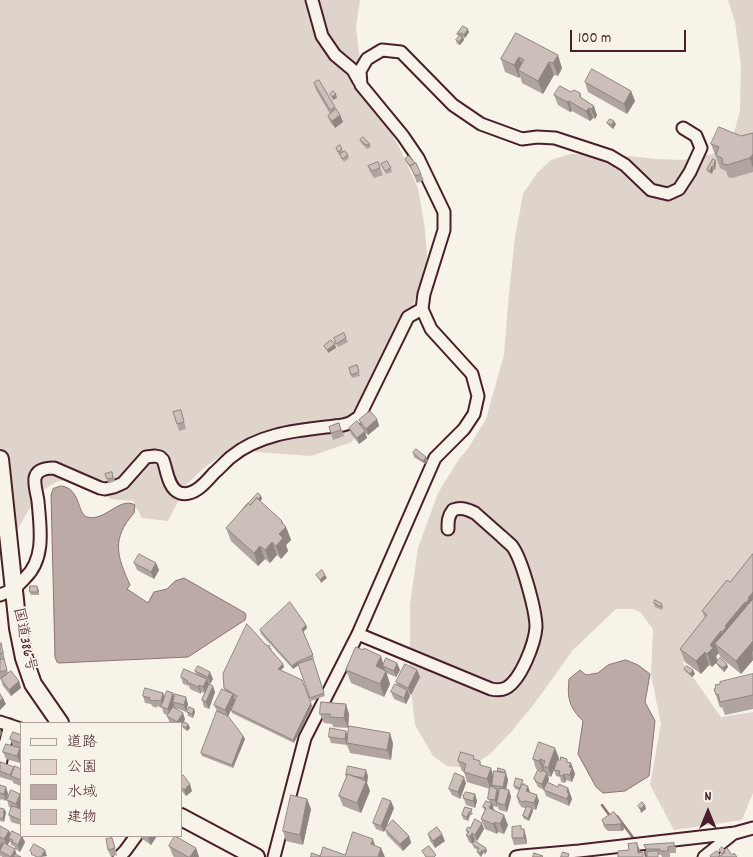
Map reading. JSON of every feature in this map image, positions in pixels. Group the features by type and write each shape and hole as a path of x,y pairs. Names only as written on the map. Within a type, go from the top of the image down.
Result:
{"highway":[{"name":"国道386号","path":"0,459 7,593 18,628 24,658 34,684 59,722"},
{"path":"182,818 256,857"}],"street":[{"path":"274,857 305,738 358,634 435,458 464,430 474,414 478,396 472,374 431,329 422,309 424,294 444,230 444,212 418,158 403,136 361,85 353,70 335,55 322,36 312,0"},
{"path":"361,85 360,71 368,59 382,50 402,52 453,105 480,124 522,139 538,137 555,138 610,156 624,165 651,190 668,194 679,189 690,172 701,148 696,136 683,128"},
{"path":"7,593 29,575 36,565 41,535 38,494 35,482 37,474 42,470 54,468 100,488 110,488 123,483 146,457 155,456 160,457 162,460 172,486 177,492 186,494 194,492 232,456 252,443 273,435 343,425 359,417 408,318 422,309"},
{"path":"358,634 491,689 507,688 516,678 532,646 536,625 523,567 513,546 475,513 464,508 453,510 448,519 448,529"},
{"path":"0,764 5,724 20,729"},
{"path":"516,857 578,854 735,833 753,828"},
{"path":"704,857 735,833"},
{"path":"119,857 126,851 135,837"}],"green space":[{"path":"0,0 360,0 356,27 360,61 375,102 418,188 425,229 427,256 423,277 410,313 398,338 391,369 370,402 352,442 311,456 229,450 204,468 186,485 168,521 142,518 133,501 111,499 95,486 75,480 58,481 43,490 28,511 0,561"},
{"path":"728,0 753,0 753,564 733,580 683,663 721,717 753,712 753,793 742,820 674,830 650,785 661,724 651,675 653,629 640,612 633,609 616,609 573,650 534,704 490,754 476,763 459,767 447,766 433,756 415,725 410,680 410,605 418,548 438,493 486,419 504,355 515,237 523,194 537,173 551,160 570,154 606,154 683,160 712,154 723,149 732,141 740,110 741,66 735,22"}],"water":[{"path":"61,486 72,491 84,515 87,517 94,518 100,516 124,504 135,505 134,513 122,531 118,548 119,556 130,585 127,589 148,603 154,592 167,589 175,581 184,578 245,613 245,620 188,657 57,662 55,657 51,495 53,489"},
{"path":"626,660 638,665 650,674 645,702 655,721 649,776 625,791 603,793 596,787 578,754 583,721 570,702 568,692 569,679 580,670 586,675 598,673 608,665"}],"building":[{"path":"463,26 468,29 464,35 461,33 457,34"},
{"path":"516,33 558,55 553,63 549,62 538,81 518,70 524,60 519,57 514,65 501,59"},
{"path":"461,34 461,37 463,37 459,42 456,40"},
{"path":"592,69 631,91 624,104 585,82"},
{"path":"319,80 335,107 330,110 314,83"},
{"path":"560,86 571,92 574,90 580,93 580,97 594,106 586,111 554,95"},
{"path":"333,91 336,94 332,97 330,94"},
{"path":"336,109 340,115 332,121 328,116"},
{"path":"610,119 614,121 611,125 607,123"},
{"path":"719,127 741,136 753,133 753,154 750,158 727,165 723,164 722,158 716,155 719,147 711,144"},
{"path":"363,137 370,144 366,145 360,140"},
{"path":"340,145 342,149 338,152 336,148"},
{"path":"345,151 348,155 342,159 340,154"},
{"path":"409,156 415,163 410,166 405,159"},
{"path":"713,159 715,160 714,167 712,166 710,171 707,170"},
{"path":"387,161 391,168 385,171 381,164"},
{"path":"378,162 380,168 372,171 368,166"},
{"path":"416,163 421,174 415,176 410,166"},
{"path":"344,333 346,338 336,344 334,338"},
{"path":"331,340 335,344 327,350 324,346"},
{"path":"357,365 359,372 351,375 349,368"},
{"path":"181,410 184,422 177,424 173,412"},
{"path":"370,411 377,419 366,429 359,420"},
{"path":"357,421 365,431 357,438 349,428"},
{"path":"339,423 341,430 331,433 329,427"},
{"path":"416,449 426,457 423,461 413,453"},
{"path":"112,472 113,478 107,479 105,474"},
{"path":"258,493 261,496 250,505 248,503"},
{"path":"257,498 286,527 279,534 283,538 276,546 272,542 265,550 260,546 254,553 226,528 248,503 250,505"},
{"path":"139,554 156,563 151,572 134,563"},
{"path":"753,554 753,592 710,645 713,648 707,654 705,652 696,661 680,649 707,615 702,611 727,580 730,582"},
{"path":"322,570 325,575 320,580 316,575"},
{"path":"30,586 37,586 38,592 30,592"},
{"path":"753,599 753,641 736,661 715,644"},
{"path":"655,600 662,604 661,607 654,603"},
{"path":"290,602 306,625 302,629 313,655 292,666 260,630"},
{"path":"247,624 266,645 270,646 269,648 283,664 278,669 302,680 311,703 293,740 231,710 237,696 224,688 223,674"},
{"path":"0,644 3,653 0,654"},
{"path":"356,647 363,650 364,648 381,656 376,666 386,671 380,684 346,670"},
{"path":"386,658 397,663 394,671 383,666"},
{"path":"720,658 727,664 723,668 716,663"},
{"path":"4,659 7,670 0,672 0,660"},
{"path":"313,659 324,693 310,698 298,664"},
{"path":"405,664 417,670 408,688 396,682"},
{"path":"198,666 210,672 208,677 195,671"},
{"path":"687,666 693,670 690,674 684,669"},
{"path":"184,669 207,679 203,687 187,682 181,677"},
{"path":"11,671 19,681 9,690 1,679"},
{"path":"753,674 753,695 720,702 718,694 716,695 714,689 716,688 715,685"},
{"path":"209,684 213,686 206,702 202,700"},
{"path":"395,684 407,690 404,698 391,692"},
{"path":"145,688 163,693 161,701 149,700 150,698 143,696"},
{"path":"222,689 233,694 225,710 214,705"},
{"path":"167,691 173,693 168,709 161,707"},
{"path":"175,694 186,697 184,705 173,702"},
{"path":"321,702 346,704 344,718 330,717 330,714 320,714"},
{"path":"173,707 183,713 177,722 167,716"},
{"path":"189,707 194,709 192,714 187,712"},
{"path":"217,711 228,716 243,736 232,765 201,753"},
{"path":"184,722 188,724 186,728 182,724"},
{"path":"349,726 390,733 387,750 347,743"},
{"path":"330,728 346,731 345,739 329,737"},
{"path":"13,732 20,735 20,743 10,739"},
{"path":"539,742 555,748 548,768 543,766 545,761 533,759"},
{"path":"6,744 20,748 17,756 3,752"},
{"path":"461,752 474,756 473,759 480,761 480,765 491,768 487,779 464,772 466,764 458,761"},
{"path":"561,757 571,763 569,767 572,768 570,775 559,775 560,771 554,770 557,760 560,760"},
{"path":"1,762 14,767 10,775 0,771"},
{"path":"15,766 20,768 20,780 11,776"},
{"path":"348,766 366,770 364,778 346,775"},
{"path":"498,768 505,770 505,773 498,771"},
{"path":"538,770 547,773 542,784 534,779"},
{"path":"494,771 506,773 503,787 492,785"},
{"path":"455,773 464,777 458,792 449,789"},
{"path":"348,774 366,781 357,803 339,796"},
{"path":"182,776 190,784 184,790 182,788"},
{"path":"516,778 523,780 520,788 514,786"},
{"path":"547,782 558,787 559,784 568,788 567,799 544,790"},
{"path":"522,784 528,786 526,791 537,795 534,803 522,802 517,797"},
{"path":"0,785 6,787 4,794 0,793"},
{"path":"490,786 497,789 495,800 488,799"},
{"path":"500,788 509,790 505,805 497,803"},
{"path":"11,790 20,794 16,804 7,800"},
{"path":"466,792 475,794 473,801 463,798"},
{"path":"291,795 307,799 300,835 283,831"},
{"path":"383,798 391,801 381,826 373,823"},
{"path":"486,801 492,803 489,808 504,815 500,824 495,822 493,824 481,819 486,808 483,807"},
{"path":"642,802 645,805 640,809 638,806"},
{"path":"12,806 20,809 20,820 9,815"},
{"path":"527,806 532,808 528,818 523,816"},
{"path":"465,807 472,809 467,817 462,815"},
{"path":"0,808 4,809 3,819 0,818"},
{"path":"614,812 622,823 605,825 602,820"},
{"path":"475,819 482,823 475,835 472,833 470,837 466,835 469,832 466,830 468,827 470,828"},
{"path":"393,820 409,836 400,844 385,829"},
{"path":"0,826 9,831 4,839 0,837"},
{"path":"521,826 521,829 524,829 524,838 512,838 512,827"},
{"path":"437,827 442,834 433,841 428,834"},
{"path":"12,831 22,837 18,845 9,838"},
{"path":"353,832 373,839 371,844 381,848 378,857 320,857 323,847 345,855"},
{"path":"174,837 177,837 196,848 188,857 169,846"},
{"path":"112,838 115,848 108,850 106,839"},
{"path":"475,841 486,848 484,851 477,852 479,848 473,845"},
{"path":"4,843 15,849 11,857 0,851"},
{"path":"637,843 638,853 643,852 643,857 618,857 618,851 629,850 628,844"},
{"path":"674,843 674,846 668,847 668,851 646,849 644,845"},
{"path":"34,844 45,850 41,857 31,854 30,851"},
{"path":"429,846 436,855 434,857 426,857 422,851"},
{"path":"722,847 725,850 722,854 719,850"},
{"path":"727,848 732,855 734,853 737,857 718,857 725,853 724,851"},
{"path":"658,851 658,857 647,857 647,852"},
{"path":"717,851 720,855 718,857 710,856"},
{"path":"563,852 569,854 568,857 561,857"},
{"path":"312,853 320,856 320,857 311,857"},
{"path":"534,853 543,856 533,857"}],"waterway":[{"path":"602,805 610,816"},
{"path":"617,816 634,839"},
{"path":"645,850 646,857"}]}
